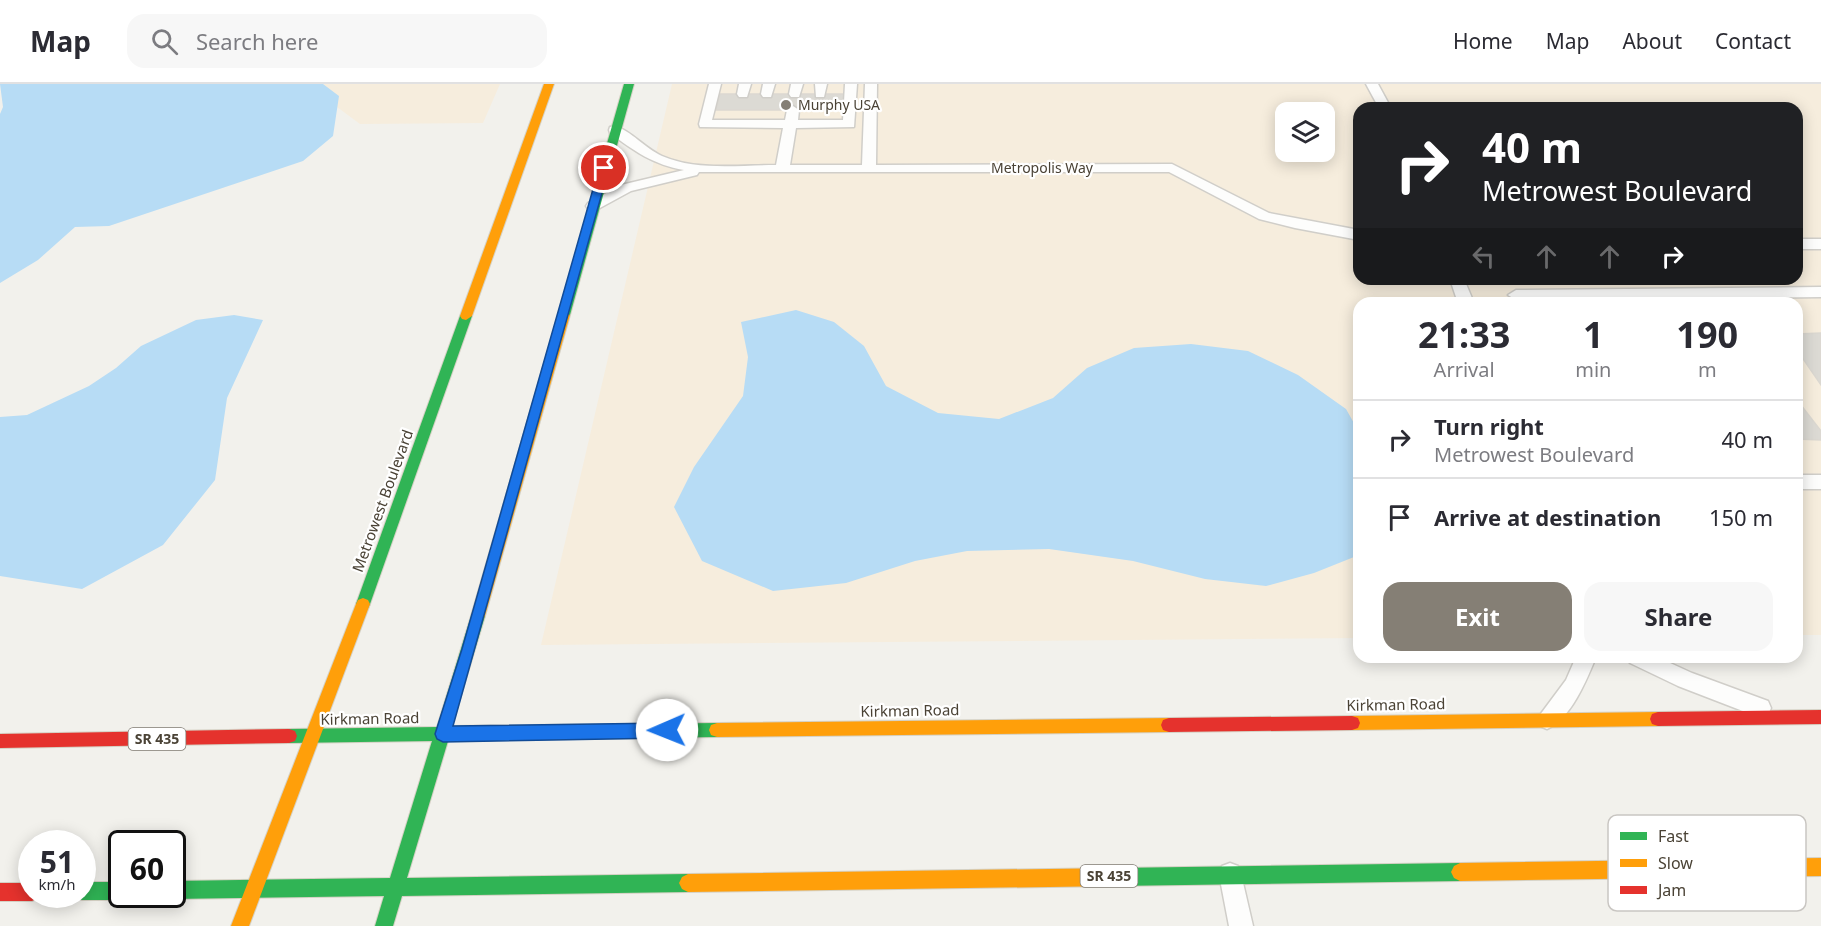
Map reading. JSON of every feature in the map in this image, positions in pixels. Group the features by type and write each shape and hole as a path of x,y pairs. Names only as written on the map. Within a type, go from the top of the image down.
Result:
{"main road":[{"name":"Metrowest Boulevard","path":"240,926 352,634 549,84"},
{"path":"384,926 469,649 629,84"},
{"name":"Kirkman Road","path":"0,741 1821,717"},
{"name":"SR 435","path":"1806,867 1821,867"},
{"name":"SR 435","path":"186,890 1608,870"},
{"path":"0,892 18,892"}],"lane":[{"path":"715,84 705,124 849,124 851,84"},
{"path":"869,168 871,84"},
{"path":"1372,84 1382,102"},
{"path":"736,124 740,110"},
{"path":"762,124 764,110"},
{"path":"782,169 793,110"},
{"path":"818,124 819,110"},
{"path":"615,130 643,153 656,160 674,165 711,169"},
{"name":"Metropolis Way","path":"711,169 1172,168 1264,216 1353,234"},
{"path":"593,207 626,188 711,169"},
{"path":"1803,244 1821,244"},
{"path":"1516,294 1821,292"},
{"path":"1803,482 1821,482"},
{"path":"1547,719 1574,686 1584,663"},
{"path":"1650,663 1685,680 1785,717"},
{"path":"1230,874 1241,926"}],"shaded area":[{"path":"306,84 500,84 483,123 360,124"},
{"path":"672,84 1821,84 1821,635 1803,635 1803,297 1353,297 1353,638 541,645"}],"water":[{"path":"0,84 323,84 339,96 333,136 303,161 109,226 75,227 38,260 0,283 0,114 3,107"},
{"path":"796,310 834,322 864,346 886,386 938,413 999,419 1053,398 1087,368 1134,348 1191,344 1248,351 1298,375 1346,409 1353,421 1353,557 1314,573 1266,586 1205,579 1133,561 1049,549 967,551 915,561 846,583 773,591 702,561 674,507 694,467 743,396 748,357 741,322"},
{"path":"234,315 263,320 227,398 215,480 163,545 82,589 0,576 0,417 27,415 89,386 116,368 141,346 196,320"}],"building":[{"path":"720,94 846,94 845,110 716,110"},
{"path":"1821,333 1821,385 1803,359 1803,334"},
{"path":"1803,408 1821,431 1821,440 1803,439"}],"traffic: fast":[{"path":"564,315 629,84"},
{"path":"363,604 466,316"},
{"path":"384,926 478,616"},
{"path":"289,736 717,730"},
{"path":"1115,877 1460,872"},
{"path":"186,890 688,883"},
{"path":"96,891 108,891"}],"traffic: slow":[{"path":"466,316 549,84"},
{"path":"478,616 564,315"},
{"path":"240,926 363,604"},
{"path":"1352,723 1658,719"},
{"path":"717,730 1169,725"},
{"path":"1806,867 1821,867"},
{"path":"1460,872 1608,870"},
{"path":"688,883 1115,877"}],"traffic: jam":[{"path":"1658,719 1821,717"},
{"path":"1169,725 1352,723"},
{"path":"0,741 289,736"},
{"path":"0,892 18,892"}],"place":[{"name":"Murphy USA","path":"786,105"}],"route":[{"path":"604,168 443,734 667,730"}]}
